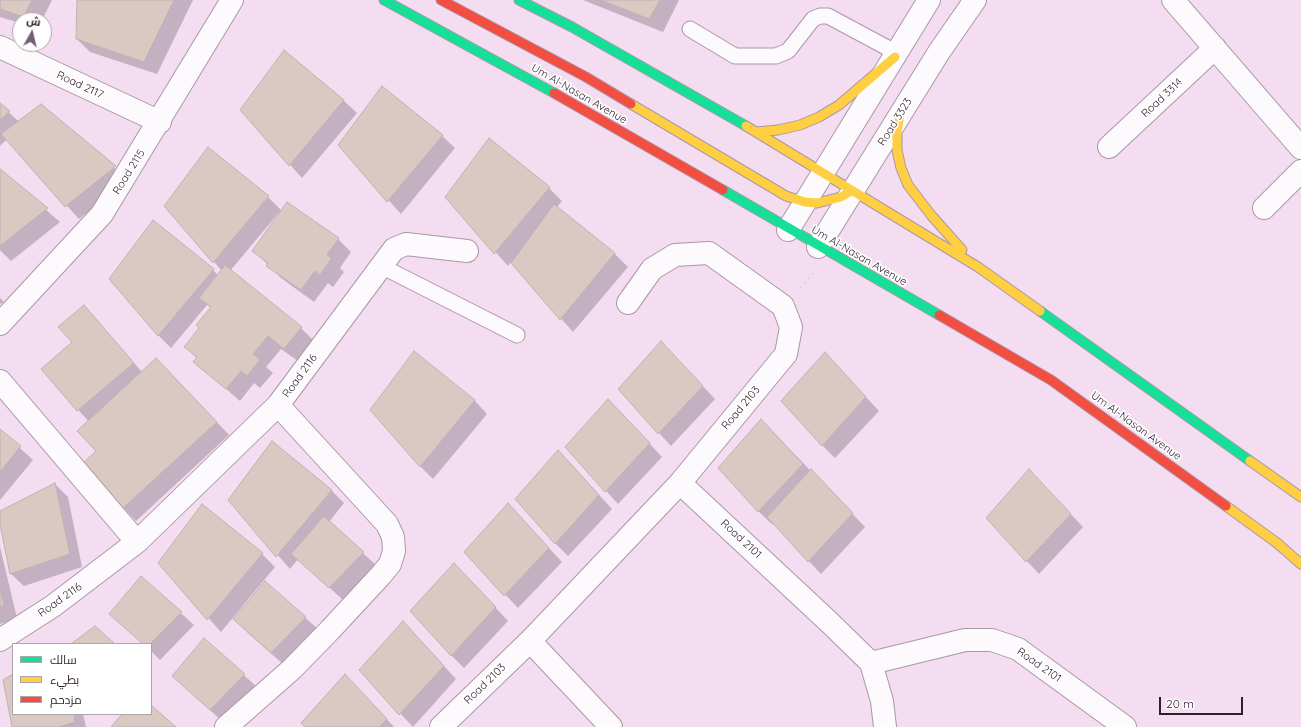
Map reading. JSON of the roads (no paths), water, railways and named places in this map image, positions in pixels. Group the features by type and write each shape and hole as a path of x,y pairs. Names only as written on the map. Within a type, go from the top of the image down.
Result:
{"main road":[{"name":"Um Al-Nasan Avenue","path":"384,0 549,90 788,230 1051,380 1277,543 1301,564"},
{"path":"441,0 586,77 778,192 795,200 817,203 829,201 852,191"},
{"path":"519,0 578,30 756,132 978,267 1301,496"},
{"path":"756,132 778,130 800,125 819,117 839,105 896,55"},
{"path":"900,114 897,132 897,150 901,168 908,185 931,214 978,267"}],"street":[{"name":"Road 2115","path":"0,324 102,214 160,122 232,0"},
{"path":"788,230 929,0"},
{"name":"Road 3323","path":"818,247 939,52 975,0"},
{"path":"1173,0 1301,148"},
{"name":"Road 2117","path":"0,47 160,122"},
{"name":"Road 3314","path":"1110,147 1215,48"},
{"path":"1264,208 1301,171"},
{"name":"Road 2116","path":"0,640 53,606 137,542 278,405 394,249 406,244 467,251"},
{"name":"Road 2103","path":"441,727 530,641 680,483 786,354 791,327 784,306 710,253 675,255 652,269 628,303"},
{"path":"0,381 137,542"},
{"path":"226,727 292,669 330,630 382,575 390,564 394,551 393,537 387,524 278,405"},
{"name":"Road 2101","path":"680,483 830,622 871,663 882,701 885,727"},
{"name":"Road 2101","path":"871,663 965,640 992,640 1018,649 1125,727"},
{"path":"530,641 610,727"}],"lane":[{"path":"690,29 735,56 776,56 788,51 813,19 820,16 828,16 896,55"},
{"path":"381,266 517,335"}]}
